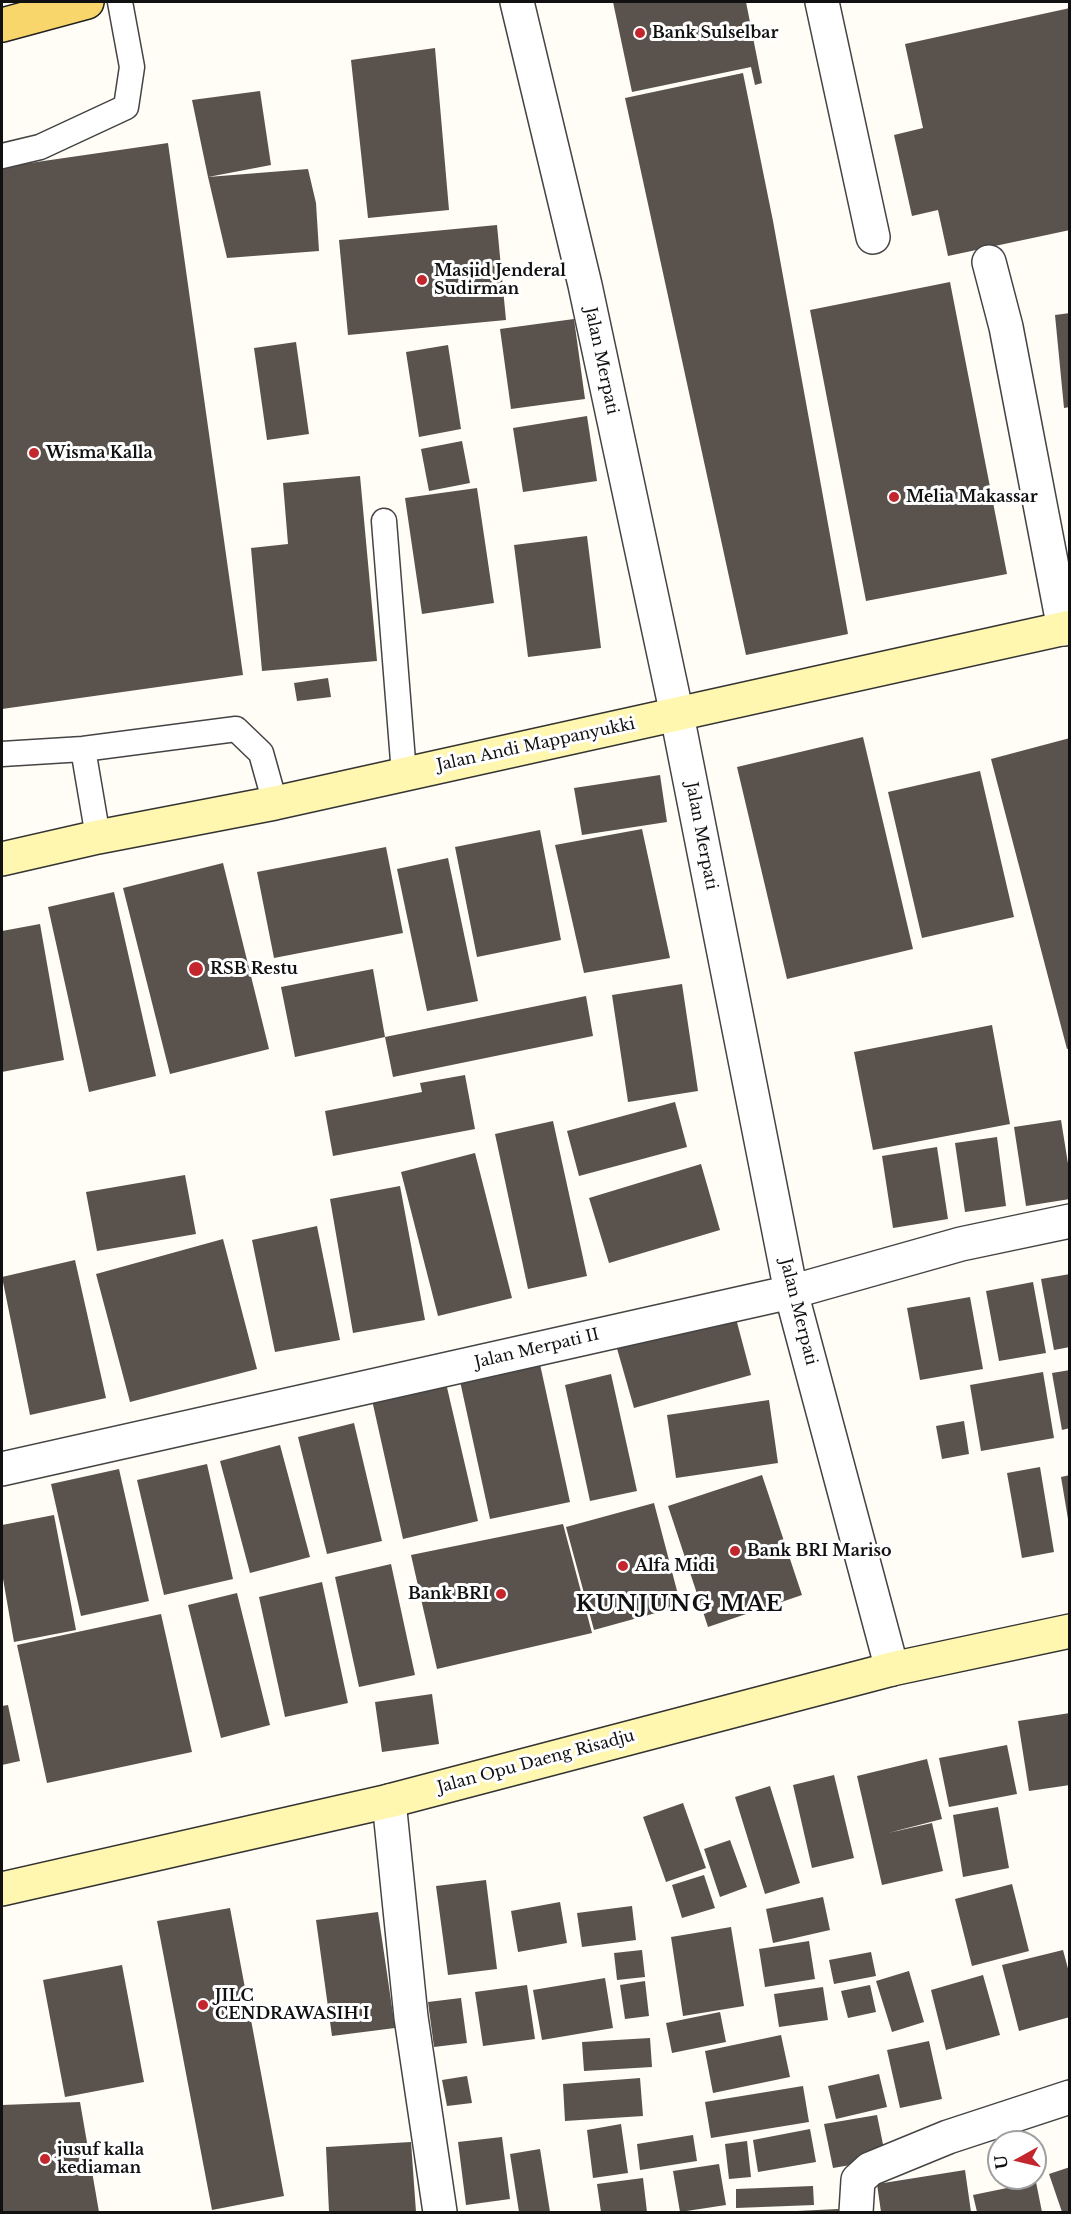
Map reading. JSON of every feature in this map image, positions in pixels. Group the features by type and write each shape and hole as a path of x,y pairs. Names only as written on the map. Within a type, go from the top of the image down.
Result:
{"main road":[{"path":"2,26 87,2"},
{"name":"Jalan Andi Mappanyukki","path":"2,859 98,837 275,803 1067,628"},
{"name":"Jalan Opu Daeng Risadju","path":"2,1889 389,1801 892,1669 1070,1631"}],"street":[{"name":"Jalan Merpati","path":"517,2 585,285 677,715 791,1292 892,1669"},
{"path":"822,2 873,237"},
{"path":"989,262 1006,327 1067,628"},
{"name":"Jalan Merpati II","path":"2,1469 791,1292 961,1244 1070,1221"},
{"path":"389,1801 411,2017 440,2212"},
{"path":"856,2212 858,2180 870,2169 948,2137 1070,2097"}],"lane":[{"path":"2,156 40,147 126,107 132,67 120,2"},
{"path":"384,521 404,774"},
{"path":"2,754 83,749 236,729 261,753 275,803"},
{"path":"83,749 98,837"}],"building":[{"path":"613,2 746,2 762,83 755,85 751,67 632,92"},
{"path":"1070,8 1070,230 948,256 938,210 912,216 894,135 923,128 905,44"},
{"path":"435,48 449,210 368,218 351,60"},
{"path":"743,73 773,221 848,634 746,655 625,98"},
{"path":"260,91 271,165 208,177 192,100"},
{"path":"168,143 243,675 2,709 2,167"},
{"path":"308,169 316,203 319,251 227,258 208,177"},
{"name":"Masjid Jenderal Sudirman","path":"497,225 506,320 348,335 339,240"},
{"name":"Melia Makassar","path":"950,282 1007,574 866,601 810,310"},
{"path":"1070,313 1070,407 1064,408 1055,315"},
{"path":"574,319 585,399 511,409 500,329"},
{"path":"296,342 309,434 267,440 254,348"},
{"path":"448,345 461,429 419,437 406,352"},
{"path":"587,416 597,481 523,492 513,428"},
{"path":"462,441 470,483 429,491 421,449"},
{"path":"360,476 377,661 262,671 251,548 288,544 283,483"},
{"path":"477,488 494,603 422,614 405,498"},
{"path":"587,536 601,648 528,657 514,545"},
{"path":"328,678 331,697 297,701 294,683"},
{"path":"863,737 913,949 787,979 737,767"},
{"path":"1070,738 1070,1048 1067,1049 991,759"},
{"path":"980,771 1014,917 922,938 888,792"},
{"path":"660,775 667,822 582,835 574,788"},
{"path":"642,829 670,958 584,973 555,845"},
{"path":"540,830 561,940 477,957 455,847"},
{"path":"386,847 403,933 274,958 257,872"},
{"path":"448,858 478,1001 427,1011 397,869"},
{"name":"RSB Restu","path":"223,863 269,1049 170,1074 123,888"},
{"path":"114,892 156,1076 89,1092 48,907"},
{"path":"40,924 64,1060 2,1072 2,931"},
{"path":"373,969 385,1037 295,1057 281,987"},
{"path":"682,984 698,1091 628,1102 612,995"},
{"path":"586,996 593,1036 393,1077 385,1037"},
{"path":"992,1025 1010,1124 873,1150 854,1052"},
{"path":"465,1075 475,1129 333,1156 325,1111 422,1092 420,1083"},
{"path":"675,1102 687,1147 579,1176 567,1131"},
{"path":"1061,1120 1070,1176 1070,1199 1026,1206 1014,1127"},
{"path":"553,1121 587,1276 528,1289 495,1134"},
{"path":"997,1137 1006,1206 965,1212 955,1143"},
{"path":"937,1147 948,1219 893,1228 882,1156"},
{"path":"475,1153 512,1298 438,1316 401,1172"},
{"path":"701,1164 720,1230 609,1263 589,1198"},
{"path":"185,1175 196,1234 97,1251 86,1192"},
{"path":"400,1186 425,1320 353,1333 330,1199"},
{"path":"317,1226 340,1340 275,1352 252,1240"},
{"path":"223,1239 257,1369 130,1402 96,1274"},
{"path":"75,1260 106,1398 30,1415 2,1277"},
{"path":"1070,1274 1070,1347 1054,1350 1041,1279"},
{"path":"1033,1282 1046,1353 999,1361 986,1291"},
{"path":"970,1297 983,1369 920,1380 907,1308"},
{"path":"734,1311 751,1375 634,1408 616,1345"},
{"path":"538,1355 570,1502 490,1519 458,1372"},
{"path":"1070,1370 1070,1428 1062,1430 1052,1373"},
{"path":"1043,1372 1054,1438 981,1451 970,1385"},
{"path":"611,1374 637,1491 590,1501 565,1385"},
{"path":"446,1383 478,1521 403,1539 372,1400"},
{"path":"769,1400 778,1463 676,1478 667,1415"},
{"path":"964,1421 969,1454 942,1459 936,1426"},
{"path":"354,1423 382,1541 327,1554 298,1437"},
{"path":"280,1445 310,1557 250,1573 220,1461"},
{"path":"207,1464 233,1579 164,1595 137,1480"},
{"path":"1040,1467 1054,1552 1022,1558 1007,1473"},
{"path":"119,1469 149,1601 81,1616 51,1484"},
{"name":"Bank BRI Mariso","path":"762,1475 802,1595 708,1627 668,1506"},
{"path":"1070,1475 1070,1519 1068,1519 1061,1477"},
{"name":"Alfa Midi","path":"654,1503 681,1606 594,1630 566,1527"},
{"path":"54,1515 76,1630 14,1642 2,1573 2,1525"},
{"name":"Bank BRI","path":"563,1524 592,1633 437,1669 411,1555"},
{"path":"391,1564 415,1675 359,1687 335,1577"},
{"path":"322,1582 348,1703 285,1717 259,1597"},
{"path":"237,1593 270,1725 221,1738 188,1605"},
{"path":"161,1614 192,1752 47,1783 17,1645"},
{"path":"432,1694 439,1744 382,1752 375,1702"},
{"path":"8,1705 20,1761 2,1765 2,1706"},
{"path":"1070,1713 1070,1785 1029,1791 1018,1721"},
{"path":"1007,1745 1017,1794 949,1807 939,1758"},
{"path":"927,1759 942,1819 888,1833 932,1823 943,1871 882,1885 857,1776"},
{"path":"834,1775 854,1858 812,1868 793,1785"},
{"path":"770,1786 800,1883 765,1894 735,1797"},
{"path":"683,1803 706,1868 666,1882 643,1817"},
{"path":"998,1807 1009,1868 963,1877 953,1815"},
{"path":"730,1840 747,1887 720,1897 704,1849"},
{"path":"704,1875 715,1908 682,1918 672,1885"},
{"path":"486,1880 497,1969 448,1975 436,1886"},
{"path":"1012,1884 1029,1951 972,1966 955,1899"},
{"path":"823,1897 830,1930 773,1943 766,1909"},
{"path":"560,1902 567,1943 518,1952 511,1911"},
{"path":"632,1906 636,1940 582,1947 577,1913"},
{"path":"230,1908 284,2196 212,2210 157,1921"},
{"path":"378,1912 395,2028 332,2036 316,1920"},
{"path":"731,1927 744,2006 683,2016 671,1937"},
{"path":"809,1941 815,1979 765,1987 759,1949"},
{"path":"642,1950 645,1977 617,1980 614,1953"},
{"path":"1063,1950 1070,1976 1070,2017 1019,2031 1002,1965"},
{"path":"871,1952 876,1976 834,1984 829,1960"},
{"path":"122,1965 144,2082 65,2097 43,1980"},
{"path":"909,1971 924,2022 892,2032 876,1981"},
{"path":"983,1975 1000,2035 946,2050 931,1990"},
{"path":"605,1978 613,2028 542,2040 533,1990"},
{"path":"645,1981 649,2016 625,2019 620,1985"},
{"path":"527,1985 535,2039 483,2046 475,1992"},
{"path":"870,1985 876,2012 848,2018 841,1991"},
{"path":"823,1987 828,2020 779,2027 774,1994"},
{"path":"461,1998 467,2043 434,2047 428,2002"},
{"path":"720,2012 726,2042 672,2053 666,2023"},
{"path":"781,2035 790,2077 713,2093 705,2051"},
{"path":"650,2038 652,2067 584,2071 582,2042"},
{"path":"929,2041 942,2099 900,2108 887,2050"},
{"path":"879,2074 887,2107 836,2119 828,2086"},
{"path":"467,2076 472,2103 447,2106 442,2080"},
{"path":"640,2078 643,2116 565,2121 563,2084"},
{"path":"803,2086 809,2122 711,2138 705,2102"},
{"name":"jusuf kalla kediaman","path":"80,2102 99,2212 2,2212 2,2105"},
{"path":"877,2115 886,2159 833,2168 824,2124"},
{"path":"621,2124 628,2173 593,2178 587,2130"},
{"path":"810,2129 816,2162 758,2172 753,2140"},
{"path":"693,2135 697,2161 640,2170 637,2144"},
{"path":"502,2137 510,2199 466,2205 458,2142"},
{"path":"747,2141 751,2177 729,2179 725,2144"},
{"path":"411,2142 416,2212 329,2212 326,2147"},
{"path":"540,2149 550,2212 519,2212 510,2154"},
{"path":"719,2164 726,2205 680,2212 673,2171"},
{"path":"1070,2167 1070,2212 1062,2212 1049,2174"},
{"path":"965,2170 971,2212 881,2212 877,2184"},
{"path":"643,2178 647,2212 601,2212 597,2184"},
{"path":"813,2186 814,2205 736,2208 736,2189"},
{"path":"997,2190 1038,2190 1042,2212 977,2212 973,2195"},
{"path":"838,2209 839,2212 797,2212 797,2211"}],"place":[{"name":"Bank Sulselbar","path":"640,33"},
{"name":"Masjid Jenderal Sudirman","path":"422,280"},
{"name":"Wisma Kalla","path":"34,453"},
{"name":"Melia Makassar","path":"894,497"},
{"name":"RSB Restu","path":"196,969"},
{"name":"Bank BRI Mariso","path":"735,1551"},
{"name":"Alfa Midi","path":"623,1566"},
{"name":"Bank BRI","path":"501,1594"},
{"name":"JILC CENDRAWASIH I","path":"203,2005"},
{"name":"jusuf kalla kediaman","path":"45,2159"}],"district":[{"name":"KUNJUNG MAE","path":"680,1605"}]}
